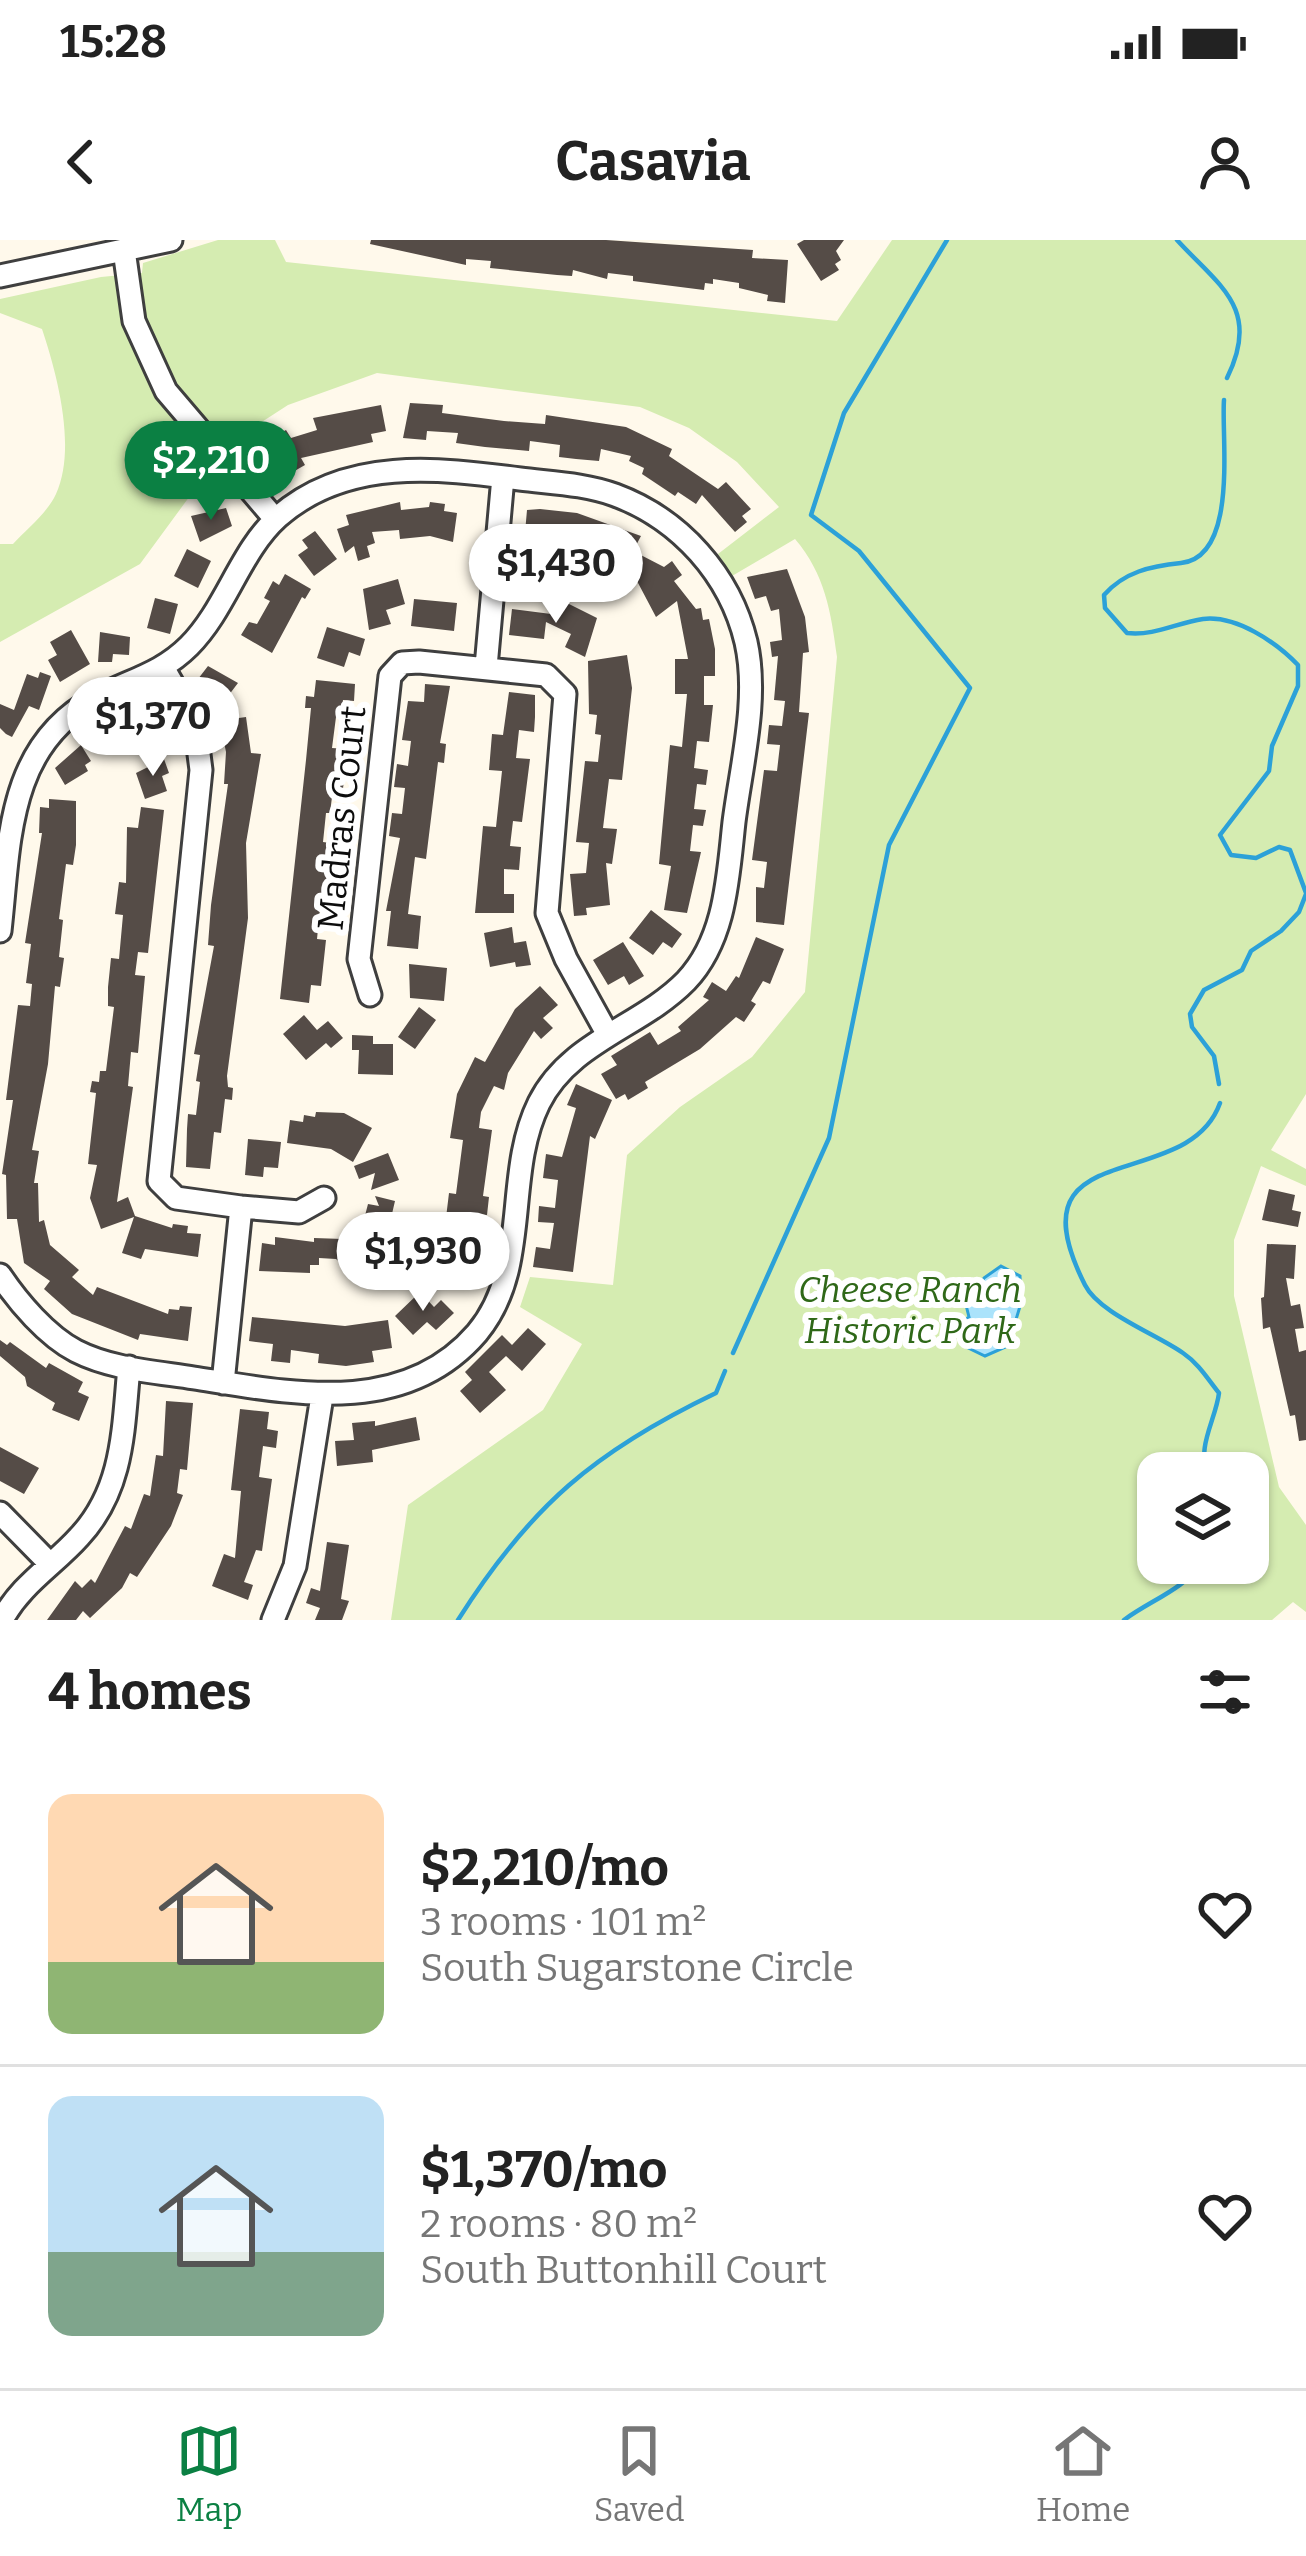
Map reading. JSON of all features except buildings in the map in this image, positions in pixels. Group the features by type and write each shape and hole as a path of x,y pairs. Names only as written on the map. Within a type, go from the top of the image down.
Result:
{"street":[{"path":"0,276 171,240"},
{"path":"124,250 134,321 166,391 275,519"},
{"path":"0,931 12,815 27,766 39,747 76,711 164,669 196,639 275,519 319,492 365,474 427,470 596,489 634,502 666,521 714,569 746,642 749,702 719,924 685,982 567,1064 540,1102 522,1152 507,1280 476,1333 430,1371 392,1388 322,1396 129,1367 75,1351 17,1300 0,1275"},
{"path":"486,667 503,477"},
{"name":"Madras Court","path":"370,995 359,959 390,676 403,663 546,675 565,694 548,913 566,959 608,1035"},
{"path":"164,669 195,723 201,770 159,1181 176,1198 241,1207 299,1212 324,1198"},
{"path":"223,1383 241,1207"},
{"path":"2,1620 81,1535 108,1497 121,1455 129,1367"},
{"path":"273,1620 295,1566 322,1396"},
{"path":"0,1514 50,1564"}],"green space":[{"name":"Cheese Ranch Historic Park","path":"218,240 275,240 286,262 837,321 892,240 1306,240 1306,1094 1271,1150 1306,1169 1306,1186 1261,1166 1234,1240 1234,1296 1279,1487 1306,1525 1306,1612 1293,1602 1272,1620 391,1620 408,1505 543,1410 582,1344 520,1307 530,1277 613,1285 627,1155 680,1107 752,1057 805,992 837,657 832,624 820,580 795,539 732,576 718,554 779,507 737,462 689,428 640,407 377,373 288,405 228,444 140,564 0,642 0,544 13,544 56,494 65,433 59,389 42,329 0,313 0,299 142,273 143,263"}],"water":[{"path":"1001,1266 1020,1276 1021,1303 1008,1346 985,1356 962,1345 956,1326 969,1317 963,1293 979,1290 984,1278"}],"waterway":[{"path":"733,1353 829,1138 889,845 970,688 859,551 811,515 844,413 947,240"},
{"path":"1177,240 1220,285 1237,315 1237,354 1227,378"},
{"path":"1224,400 1223,493 1212,540 1199,556 1120,581 1104,595 1105,608 1127,633 1203,619 1229,621 1267,639 1298,665 1298,686 1272,746 1269,771 1220,835 1231,855 1256,858 1279,847 1290,850 1306,893"},
{"path":"1219,1084 1214,1056 1192,1027 1190,1014 1204,990 1242,970 1251,951 1281,931 1299,912 1306,894"},
{"path":"1204,1452 1219,1393 1189,1357 1115,1314 1092,1295 1067,1237 1069,1205 1085,1184 1174,1149 1202,1131 1220,1103"},
{"path":"458,1620 539,1513 600,1460 716,1393 725,1371"},
{"path":"1124,1620 1180,1584"}]}
